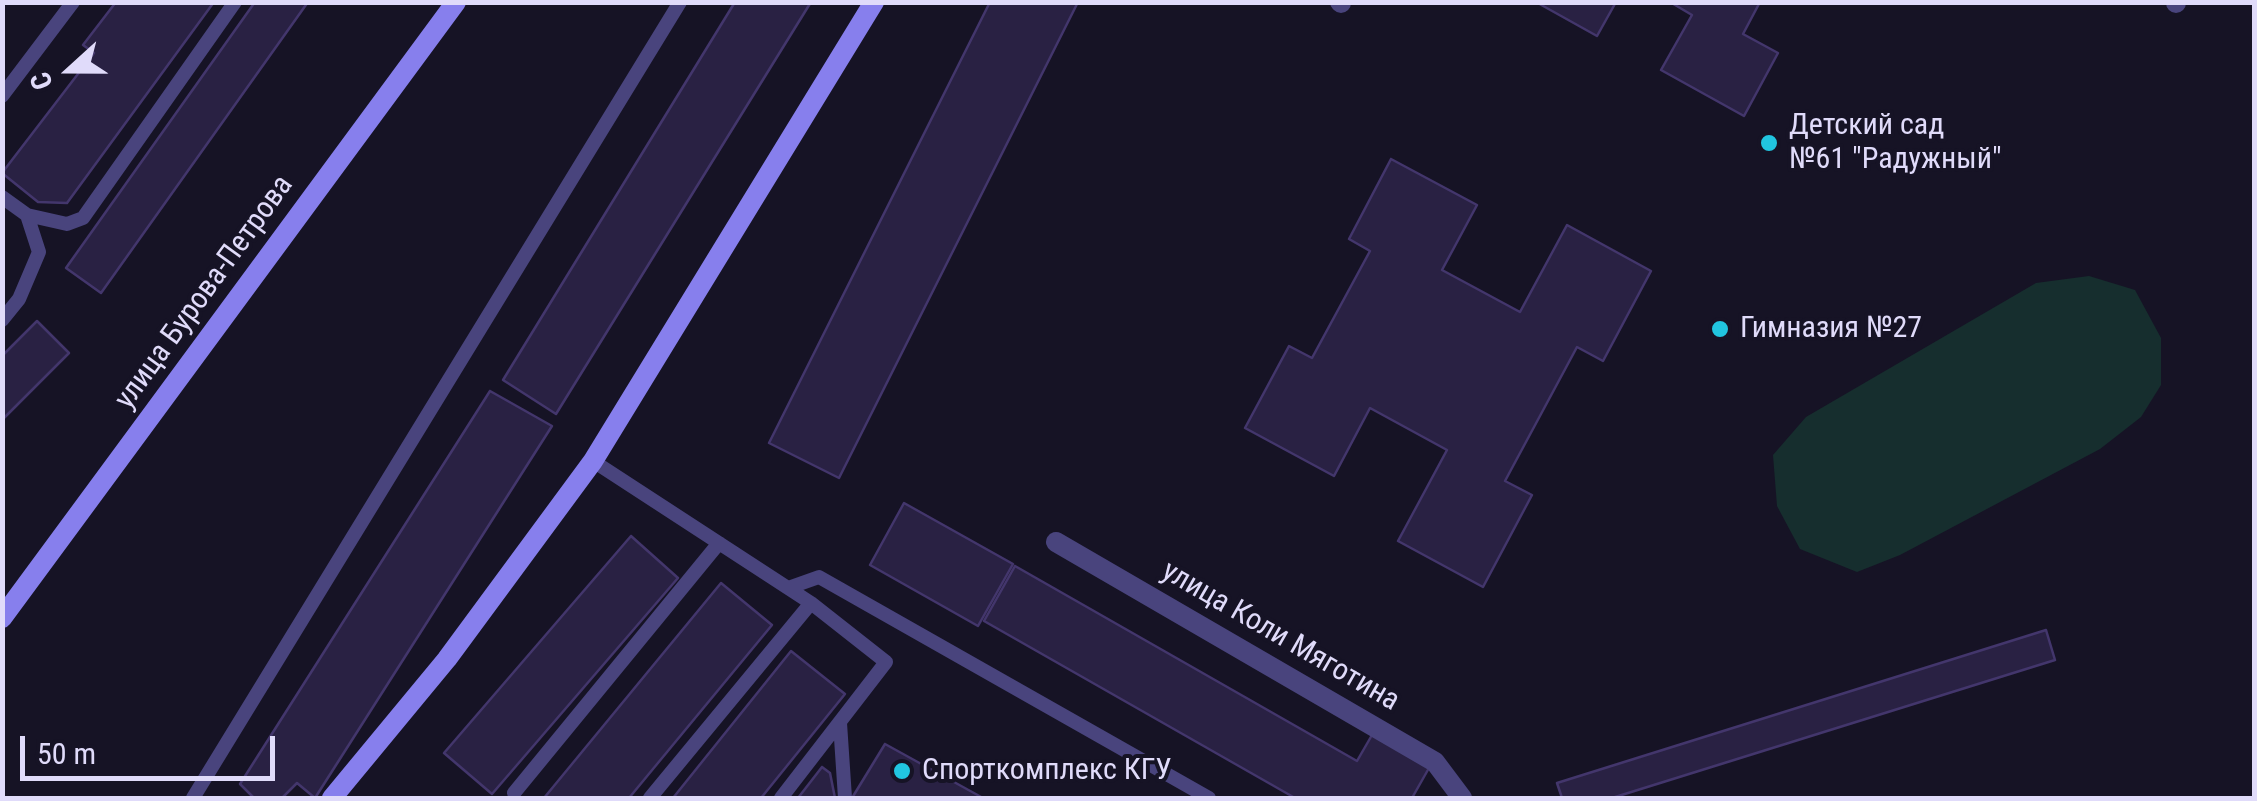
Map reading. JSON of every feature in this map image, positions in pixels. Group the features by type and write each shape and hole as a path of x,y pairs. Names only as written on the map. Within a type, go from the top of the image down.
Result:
{"main road":[{"name":"улица Бурова-Петрова","path":"8,611 456,2"},
{"path":"332,798 447,659 593,461 874,2"}],"street":[{"name":"улица Коли Мяготина","path":"1056,542 1435,762 1462,798"}],"lane":[{"path":"2,96 73,2"},
{"path":"2,196 27,215 67,224 84,218 235,2"},
{"path":"193,798 680,2"},
{"path":"2,320 19,299 39,252 27,215"},
{"path":"593,461 811,603 886,662 782,798"},
{"path":"514,792 719,543"},
{"path":"788,588 819,577 1209,798"},
{"path":"650,798 811,603"},
{"path":"840,722 845,798"}],"green space":[{"path":"2089,276 2135,290 2161,338 2161,385 2141,417 2100,449 1900,555 1857,572 1800,549 1777,506 1773,455 1806,417 2036,283"}],"building":[{"path":"116,2 214,2 67,203 38,202 2,173 94,53 83,45"},
{"path":"255,2 308,2 101,293 66,268"},
{"path":"735,2 811,2 556,414 503,380"},
{"path":"990,2 1078,2 839,478 769,443"},
{"path":"1536,2 1616,2 1597,36"},
{"path":"1670,2 1760,2 1743,34 1778,53 1744,116 1661,70 1692,15"},
{"path":"1391,159 1477,205 1442,270 1520,312 1567,225 1651,271 1603,361 1577,347 1505,481 1532,495 1483,587 1398,541 1447,450 1370,408 1334,476 1245,428 1289,346 1312,358 1370,251 1349,239"},
{"path":"37,321 69,353 2,420 2,356"},
{"path":"490,391 552,426 315,798 297,783 282,798 254,798 240,784"},
{"path":"904,503 1013,564 978,626 870,565"},
{"path":"631,536 678,578 492,794 444,753"},
{"path":"1015,566 1357,761 1372,735 1429,768 1412,798 1295,798 984,621"},
{"path":"721,583 772,625 629,798 544,798"},
{"path":"2046,630 2055,660 1612,798 1562,798 1557,783"},
{"path":"791,651 845,694 761,798 673,798"},
{"name":"Спорткомплекс КГУ","path":"885,744 983,798 852,798"},
{"path":"822,767 830,773 835,798 798,798"}],"place":[{"name":"Детский сад №61 \"Радужный\"","path":"1769,143"},
{"name":"Гимназия №27","path":"1720,329"},
{"name":"Спорткомплекс КГУ","path":"902,771"}]}
